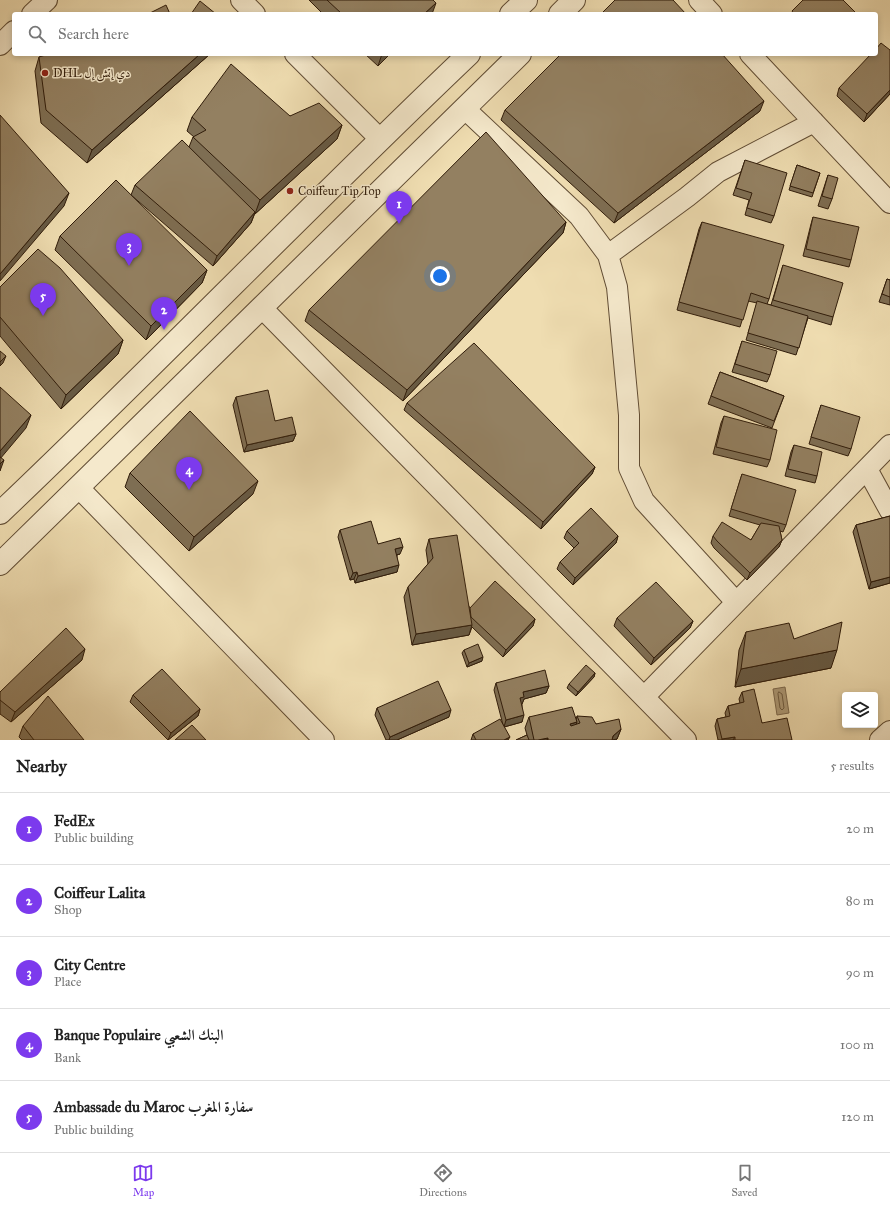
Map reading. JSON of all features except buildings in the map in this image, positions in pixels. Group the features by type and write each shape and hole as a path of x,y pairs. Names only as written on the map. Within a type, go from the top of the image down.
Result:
{"street":[{"path":"34,12 47,0"},
{"path":"241,0 253,12"},
{"path":"513,12 526,0"},
{"path":"562,12 574,0"},
{"path":"699,0 710,12"},
{"path":"0,45 12,34"},
{"path":"297,56 380,139"},
{"path":"0,513 225,294 380,139 467,56"},
{"path":"0,564 518,56"},
{"path":"752,56 890,203"},
{"path":"465,109 579,216 608,255 617,287 629,415 629,468 644,501 736,602"},
{"path":"608,255 687,197 718,172 814,122"},
{"path":"262,308 686,740"},
{"path":"644,697 890,445"},
{"path":"867,469 890,511"},
{"path":"78,486 324,740"},
{"path":"880,740 890,731"}],"water":[{"path":"785,687 789,713 777,715 773,689"}],"place":[{"name":"DHL دي إتش إل","path":"45,73"},
{"name":"Coiffeur Tip Top","path":"290,191"},
{"name":"FedEx","path":"399,224"},
{"name":"City Centre","path":"129,266"},
{"name":"Ambassade du Maroc سفارة المغرب","path":"43,316"},
{"name":"Coiffeur Lalita","path":"164,330"},
{"name":"Banque Populaire البنك الشعبي","path":"189,490"}]}
